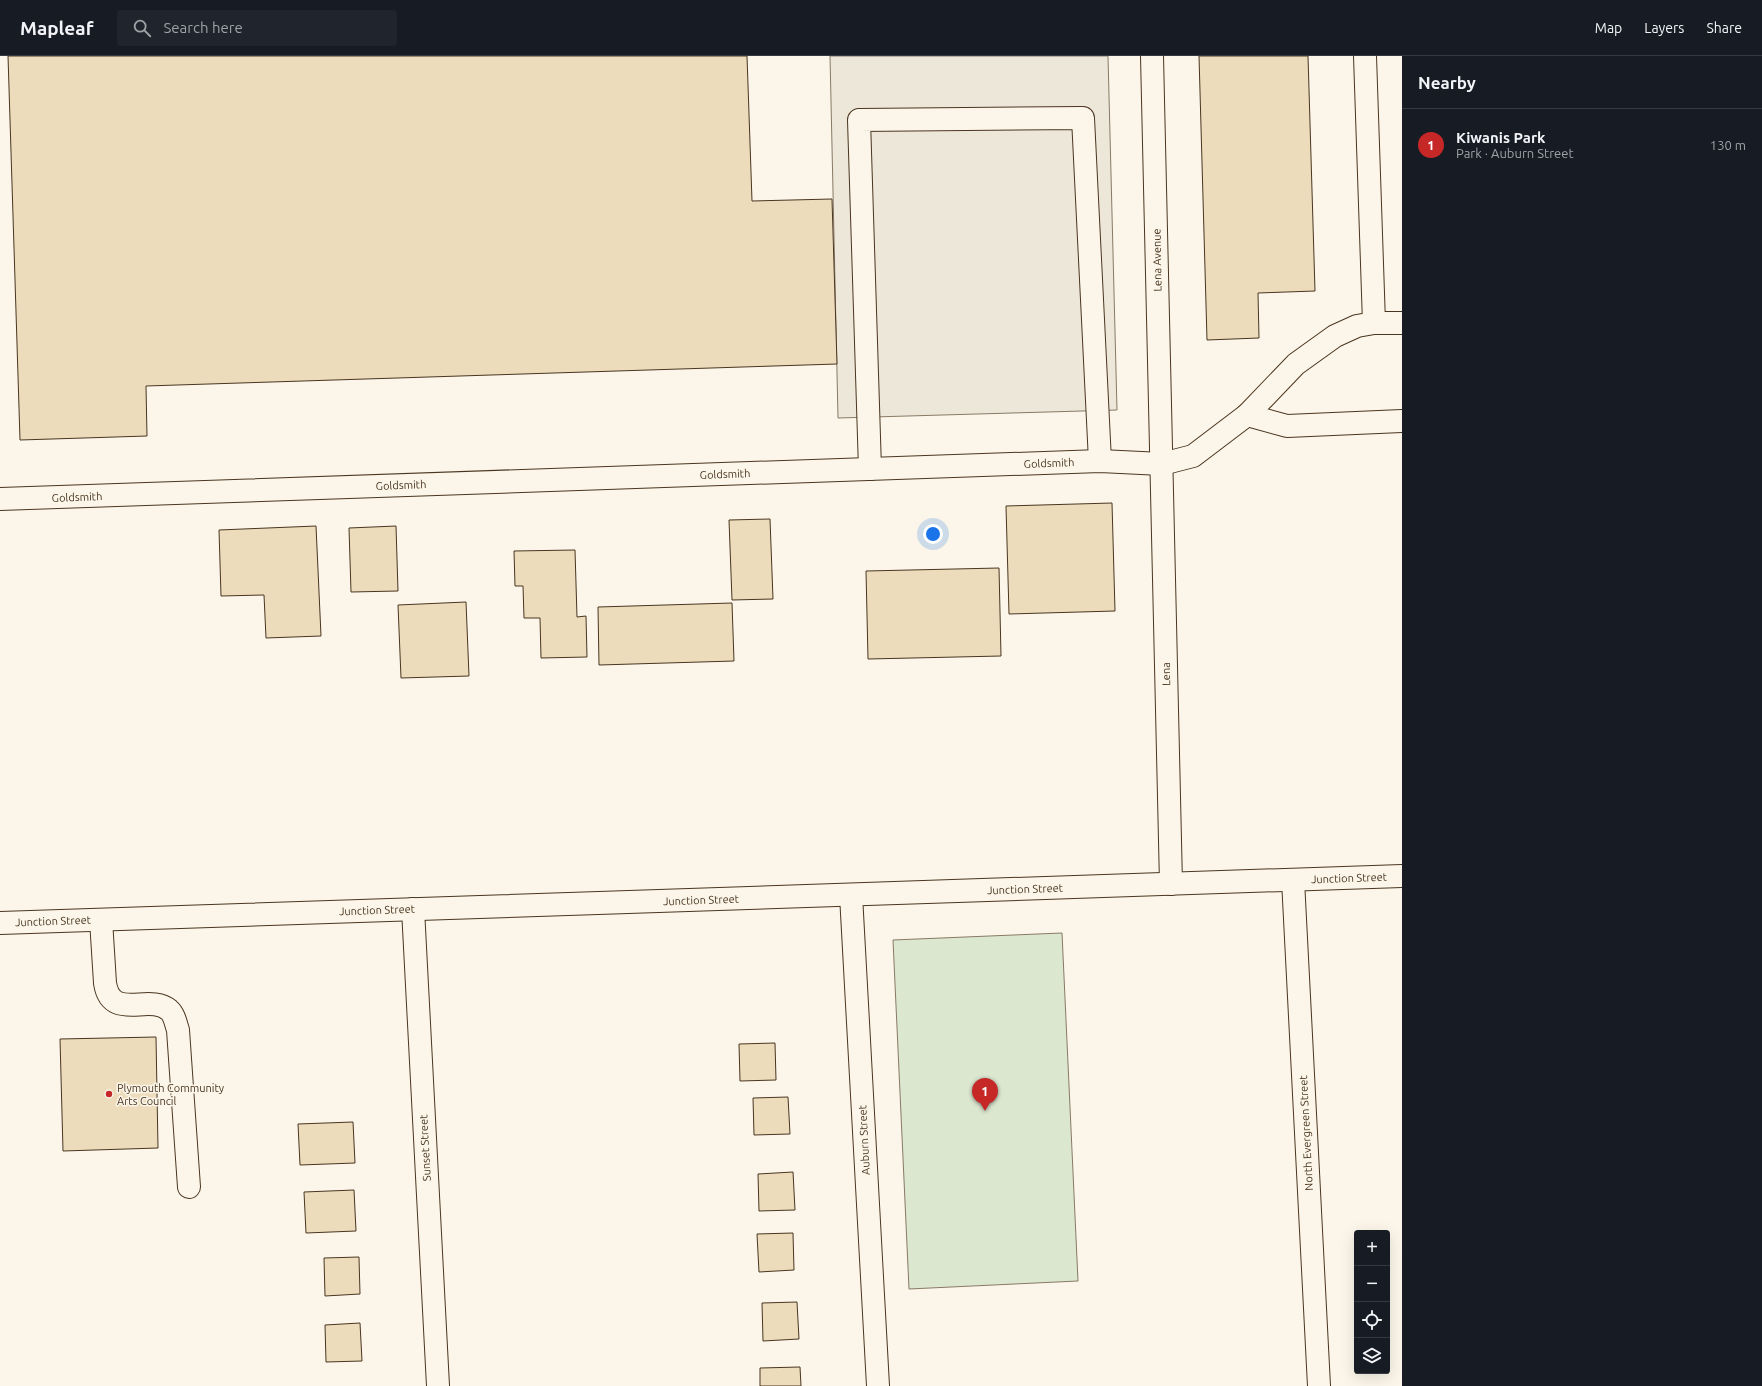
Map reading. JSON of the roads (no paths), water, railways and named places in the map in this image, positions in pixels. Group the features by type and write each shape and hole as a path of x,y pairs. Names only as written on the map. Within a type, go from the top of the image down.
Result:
{"street":[{"name":"Lena Avenue","path":"1152,56 1162,464"},
{"path":"1365,56 1374,323"},
{"path":"870,470 859,120 1083,118 1100,461"},
{"name":"Goldsmith","path":"0,499 1100,461 1162,464 1193,456 1247,416 1296,364 1335,336 1351,328 1374,323 1402,323"},
{"path":"1247,416 1287,426 1402,421"},
{"name":"Lena","path":"1162,464 1171,884"},
{"name":"Junction Street","path":"0,923 1402,876"},
{"name":"North Evergreen Street","path":"1293,880 1319,1386"},
{"name":"Auburn Street","path":"851,895 878,1386"},
{"name":"Sunset Street","path":"413,909 438,1386"},
{"path":"101,920 106,992 112,1000 120,1004 155,1005 170,1010 178,1030 189,1187"}],"place":[{"name":"Plymouth Community Arts Council","path":"109,1094"},
{"name":"Kiwanis Park","path":"985,1111"}]}
